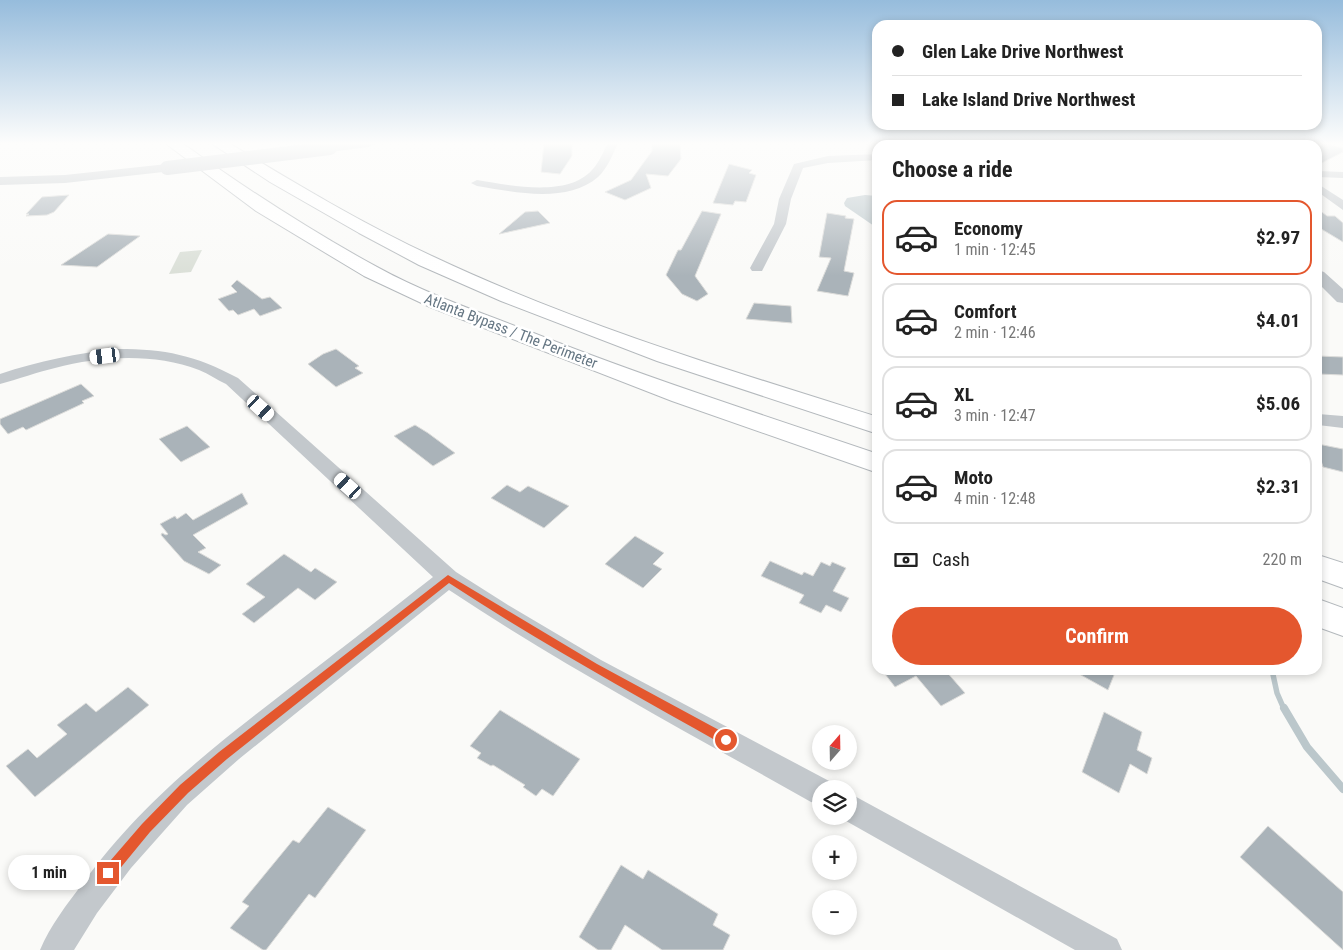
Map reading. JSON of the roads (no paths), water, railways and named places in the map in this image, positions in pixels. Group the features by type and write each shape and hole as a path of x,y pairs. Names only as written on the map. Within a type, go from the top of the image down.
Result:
{"highway":[{"name":"Atlanta Bypass / The Perimeter","path":"234,187 290,224 371,272 437,304 681,396 872,462"},
{"name":"Atlanta Bypass / The Perimeter","path":"293,187 380,238 457,276 584,327 872,424"},
{"path":"1322,568 1343,576"},
{"path":"1322,614 1343,622"}],"street":[{"path":"514,187 533,190 562,187"},
{"path":"757,268 780,224 785,198 789,187"},
{"path":"1322,190 1343,206"},
{"path":"1322,278 1343,298"},
{"path":"0,379 55,364 118,355 176,357 216,370 232,381 448,578 500,612 593,667 812,787"},
{"path":"1322,420 1343,422"},
{"path":"56,950 72,923 108,873 146,828 184,789 223,755 448,578"},
{"path":"857,812 1106,950"}],"waterway":[{"path":"1273,675 1277,693 1284,709"},
{"path":"1284,708 1307,747 1343,789"}]}
